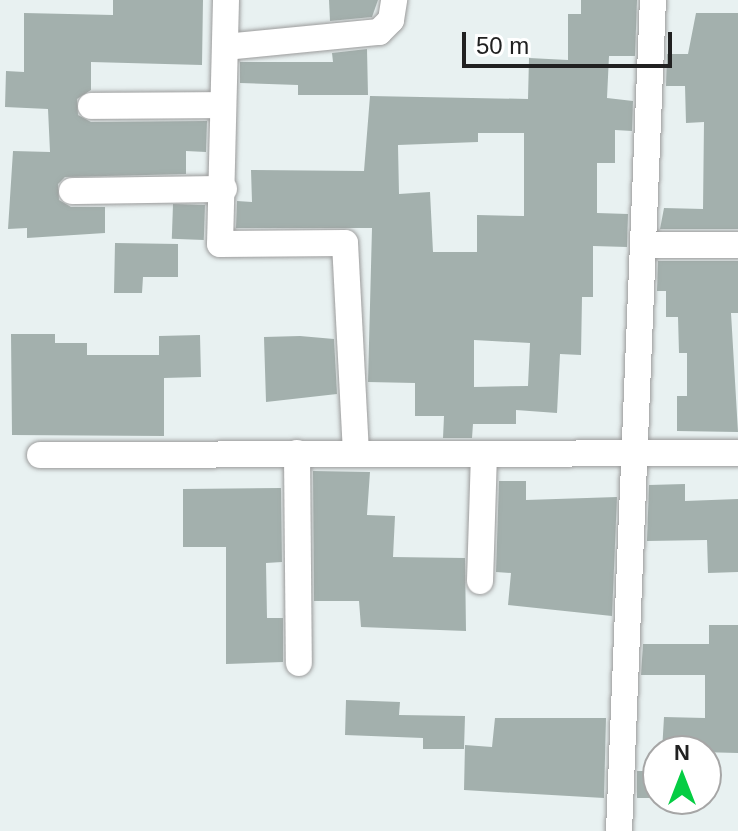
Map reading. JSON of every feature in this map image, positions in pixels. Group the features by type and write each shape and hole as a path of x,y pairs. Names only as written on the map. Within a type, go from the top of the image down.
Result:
{"street":[{"path":"226,0 224,189 220,244 337,239 349,249 356,451"},
{"path":"225,47 379,32 391,20 394,0"},
{"path":"619,831 639,453 653,0"},
{"path":"91,106 223,105"},
{"path":"72,191 224,189"},
{"path":"644,245 738,245"},
{"path":"40,455 356,451 738,453"},
{"path":"297,453 299,663"},
{"path":"480,581 484,454"}],"building":[{"path":"113,0 203,0 202,65 91,62 91,90 77,99 78,115 91,122 207,121 206,152 186,151 186,174 65,177 58,184 59,200 71,207 105,207 105,233 27,238 27,228 8,229 13,151 50,152 48,109 5,107 6,71 24,72 24,13 113,15"},
{"path":"329,0 378,0 372,17 330,21"},
{"path":"581,0 637,0 635,56 609,56 607,98 633,101 632,131 615,130 615,163 597,163 597,213 628,214 627,247 593,246 593,297 582,297 581,355 560,354 557,413 516,410 516,424 473,424 472,438 443,438 444,416 415,416 415,383 368,382 372,228 236,228 237,201 252,202 251,170 364,171 370,96 528,99 529,58 568,60 568,14 581,14","holes":["478,133 524,133 524,216 477,215 477,252 433,252 430,192 399,194 398,145 478,142","474,340 530,343 528,386 474,387"]},
{"path":"696,13 738,13 738,229 660,229 664,208 703,209 704,122 686,123 685,86 666,86 667,54 688,54"},
{"path":"367,49 368,95 298,95 298,85 240,83 240,62 333,62 332,53"},
{"path":"173,204 205,205 204,240 172,239"},
{"path":"115,243 178,244 178,277 143,277 142,293 114,293"},
{"path":"658,261 738,261 738,313 731,313 738,432 677,431 677,396 687,396 687,353 679,353 678,317 666,317 666,291 657,291"},
{"path":"11,334 55,334 55,343 87,343 87,355 159,355 159,336 200,335 201,377 164,378 164,436 12,435"},
{"path":"264,337 334,339 337,394 266,402"},
{"path":"313,471 370,472 367,515 395,516 393,557 465,558 466,631 361,627 359,601 314,601"},
{"path":"499,481 526,481 526,500 617,497 612,616 508,605 511,573 496,572"},
{"path":"685,484 685,501 738,499 738,572 708,573 707,540 647,541 649,485"},
{"path":"281,488 282,562 266,563 267,618 283,618 283,662 226,664 226,547 183,547 183,489"},
{"path":"709,625 738,625 738,753 722,753 722,735 663,735 664,717 705,718 705,675 641,675 643,644 709,644"},
{"path":"346,700 400,702 399,715 465,716 464,749 423,749 423,738 345,735"},
{"path":"495,718 606,718 604,798 464,790 465,745 492,747"},
{"path":"637,771 642,771 642,798 637,798"}]}
